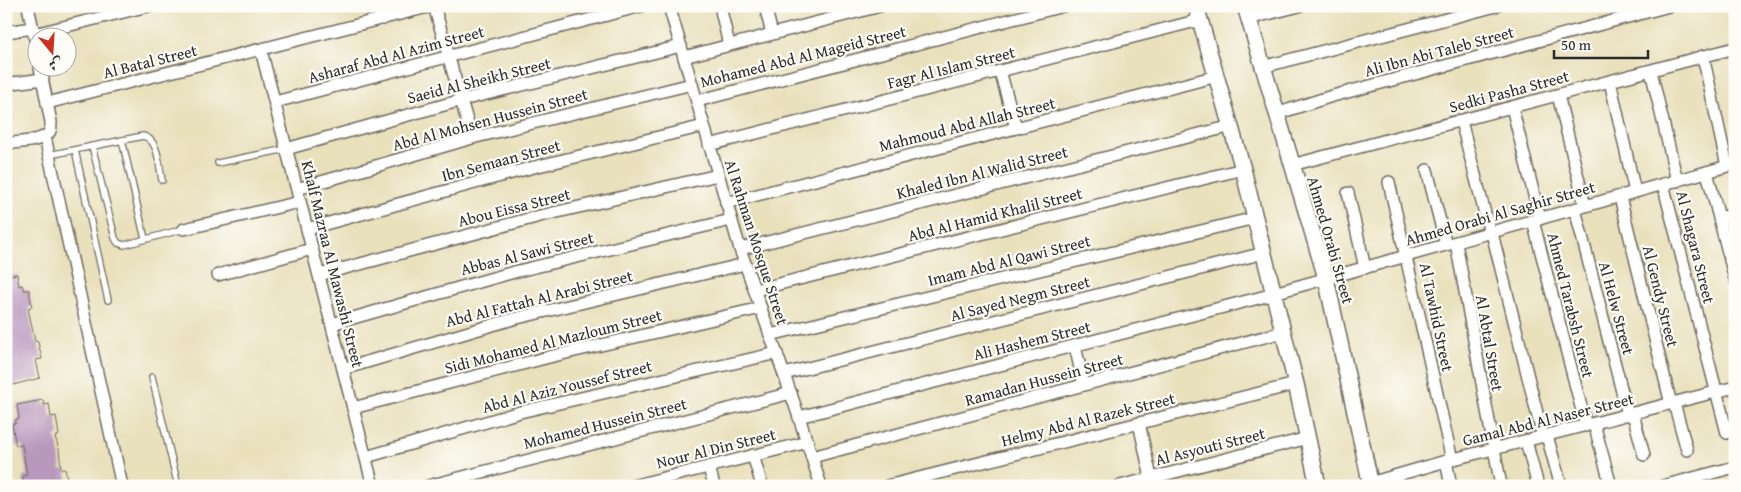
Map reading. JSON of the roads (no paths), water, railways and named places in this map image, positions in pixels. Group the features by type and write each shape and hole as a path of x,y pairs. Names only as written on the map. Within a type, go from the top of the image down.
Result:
{"street":[{"path":"28,6 32,28"},
{"path":"46,28 148,6"},
{"path":"380,6 383,19"},
{"path":"433,6 450,57 472,138"},
{"name":"Al Batal Street","path":"47,103 433,6"},
{"name":"Asharaf Abd Al Azim Street","path":"274,102 641,6"},
{"name":"Al Rahman Mosque Street","path":"669,6 731,220 808,442 821,486"},
{"path":"720,6 730,45"},
{"path":"765,6 772,34"},
{"name":"Saeid Al Sheikh Street","path":"286,149 462,100 683,51 730,45 880,6"},
{"name":"Mohamed Abd Al Mageid Street","path":"697,100 1063,6"},
{"path":"1247,13 1299,6"},
{"path":"1262,67 1496,6"},
{"name":"Ali Ibn Abi Taleb Street","path":"1276,114 1329,97 1669,6"},
{"path":"1198,13 1243,169 1296,384 1318,486"},
{"name":"Fagr Al Islam Street","path":"710,146 1000,71 1198,13"},
{"name":"Ahmed Orabi Street","path":"1247,13 1326,278 1370,484"},
{"path":"6,32 28,31"},
{"name":"Sedki Pasha Street","path":"1292,166 1735,48"},
{"name":"Khalf Mazraa Al Mawashi Street","path":"261,50 373,486"},
{"path":"1703,56 1731,165"},
{"path":"1650,70 1676,181"},
{"path":"1000,71 1016,128"},
{"name":"Mahmoud Abd Allah Street","path":"726,203 1217,76"},
{"path":"6,84 28,77"},
{"path":"6,144 41,138 50,130 51,122 42,78"},
{"path":"1610,81 1635,192"},
{"name":"Abd Al Mohsen Hussein Street","path":"297,189 472,138 692,84"},
{"name":"Al Helw Street","path":"1558,95 1580,208 1631,414 1644,455"},
{"name":"Ahmed Tarabsh Street","path":"1512,107 1537,220 1590,425 1610,486"},
{"path":"1461,121 1560,486"},
{"name":"Ibn Semaan Street","path":"307,230 530,168 704,126"},
{"name":"Khaled Ibn Al Walid Street","path":"740,248 1232,126"},
{"path":"41,138 49,155 122,486"},
{"name":"Ahmed Orabi Al Saghir Street","path":"1274,293 1731,165"},
{"name":"Abd Al Hamid Khalil Street","path":"755,290 1243,169"},
{"name":"Al Abtal Street","path":"1427,170 1451,244 1501,486"},
{"path":"1707,172 1719,218 1732,255 1735,279"},
{"name":"Abou Eissa Street","path":"319,275 540,216 718,175"},
{"name":"Al Tawhid Street","path":"1389,182 1407,256 1449,460 1451,486"},
{"name":"Al Shagara Street","path":"1663,184 1727,433"},
{"path":"1348,193 1365,268"},
{"name":"Al Gendy Street","path":"1620,197 1672,403 1687,450"},
{"path":"184,229 300,202"},
{"path":"1719,218 1735,214"},
{"name":"Imam Abd Al Qawi Street","path":"770,335 1255,218"},
{"name":"Abbas Al Sawi Street","path":"332,324 514,272 731,220"},
{"path":"218,275 312,249"},
{"name":"Al Sayed Negm Street","path":"784,374 1264,254"},
{"name":"Abd Al Fattah Al Arabi Street","path":"343,369 513,319 746,264"},
{"name":"Ali Hashem Street","path":"799,417 1274,293"},
{"name":"Sidi Mohamed Al Mazloum Street","path":"353,408 549,358 761,308"},
{"name":"Ramadan Hussein Street","path":"812,457 1283,332"},
{"path":"1075,346 1084,385"},
{"name":"Abd Al Aziz Youssef Street","path":"366,457 520,412 777,353"},
{"name":"Helmy Abd Al Razek Street","path":"887,486 1296,384"},
{"name":"Gamal Abd Al Naser Street","path":"1370,484 1449,460 1735,387"},
{"name":"Mohamed Hussein Street","path":"428,486 791,393"},
{"path":"1138,423 1151,478"},
{"name":"Al Asyouti Street","path":"1120,486 1308,438"},
{"path":"1526,441 1538,486"},
{"name":"Nour Al Din Street","path":"632,486 670,481 709,467 808,442"},
{"path":"753,456 762,486"},
{"path":"709,467 714,486"},
{"path":"1663,486 1735,467"}],"lane":[{"path":"49,155 143,136 151,139 155,148 162,180"},
{"path":"122,140 145,239"},
{"path":"92,146 116,241 124,245 184,229"},
{"path":"218,163 286,149"},
{"path":"75,150 108,300"},
{"path":"152,377 178,486"}]}
